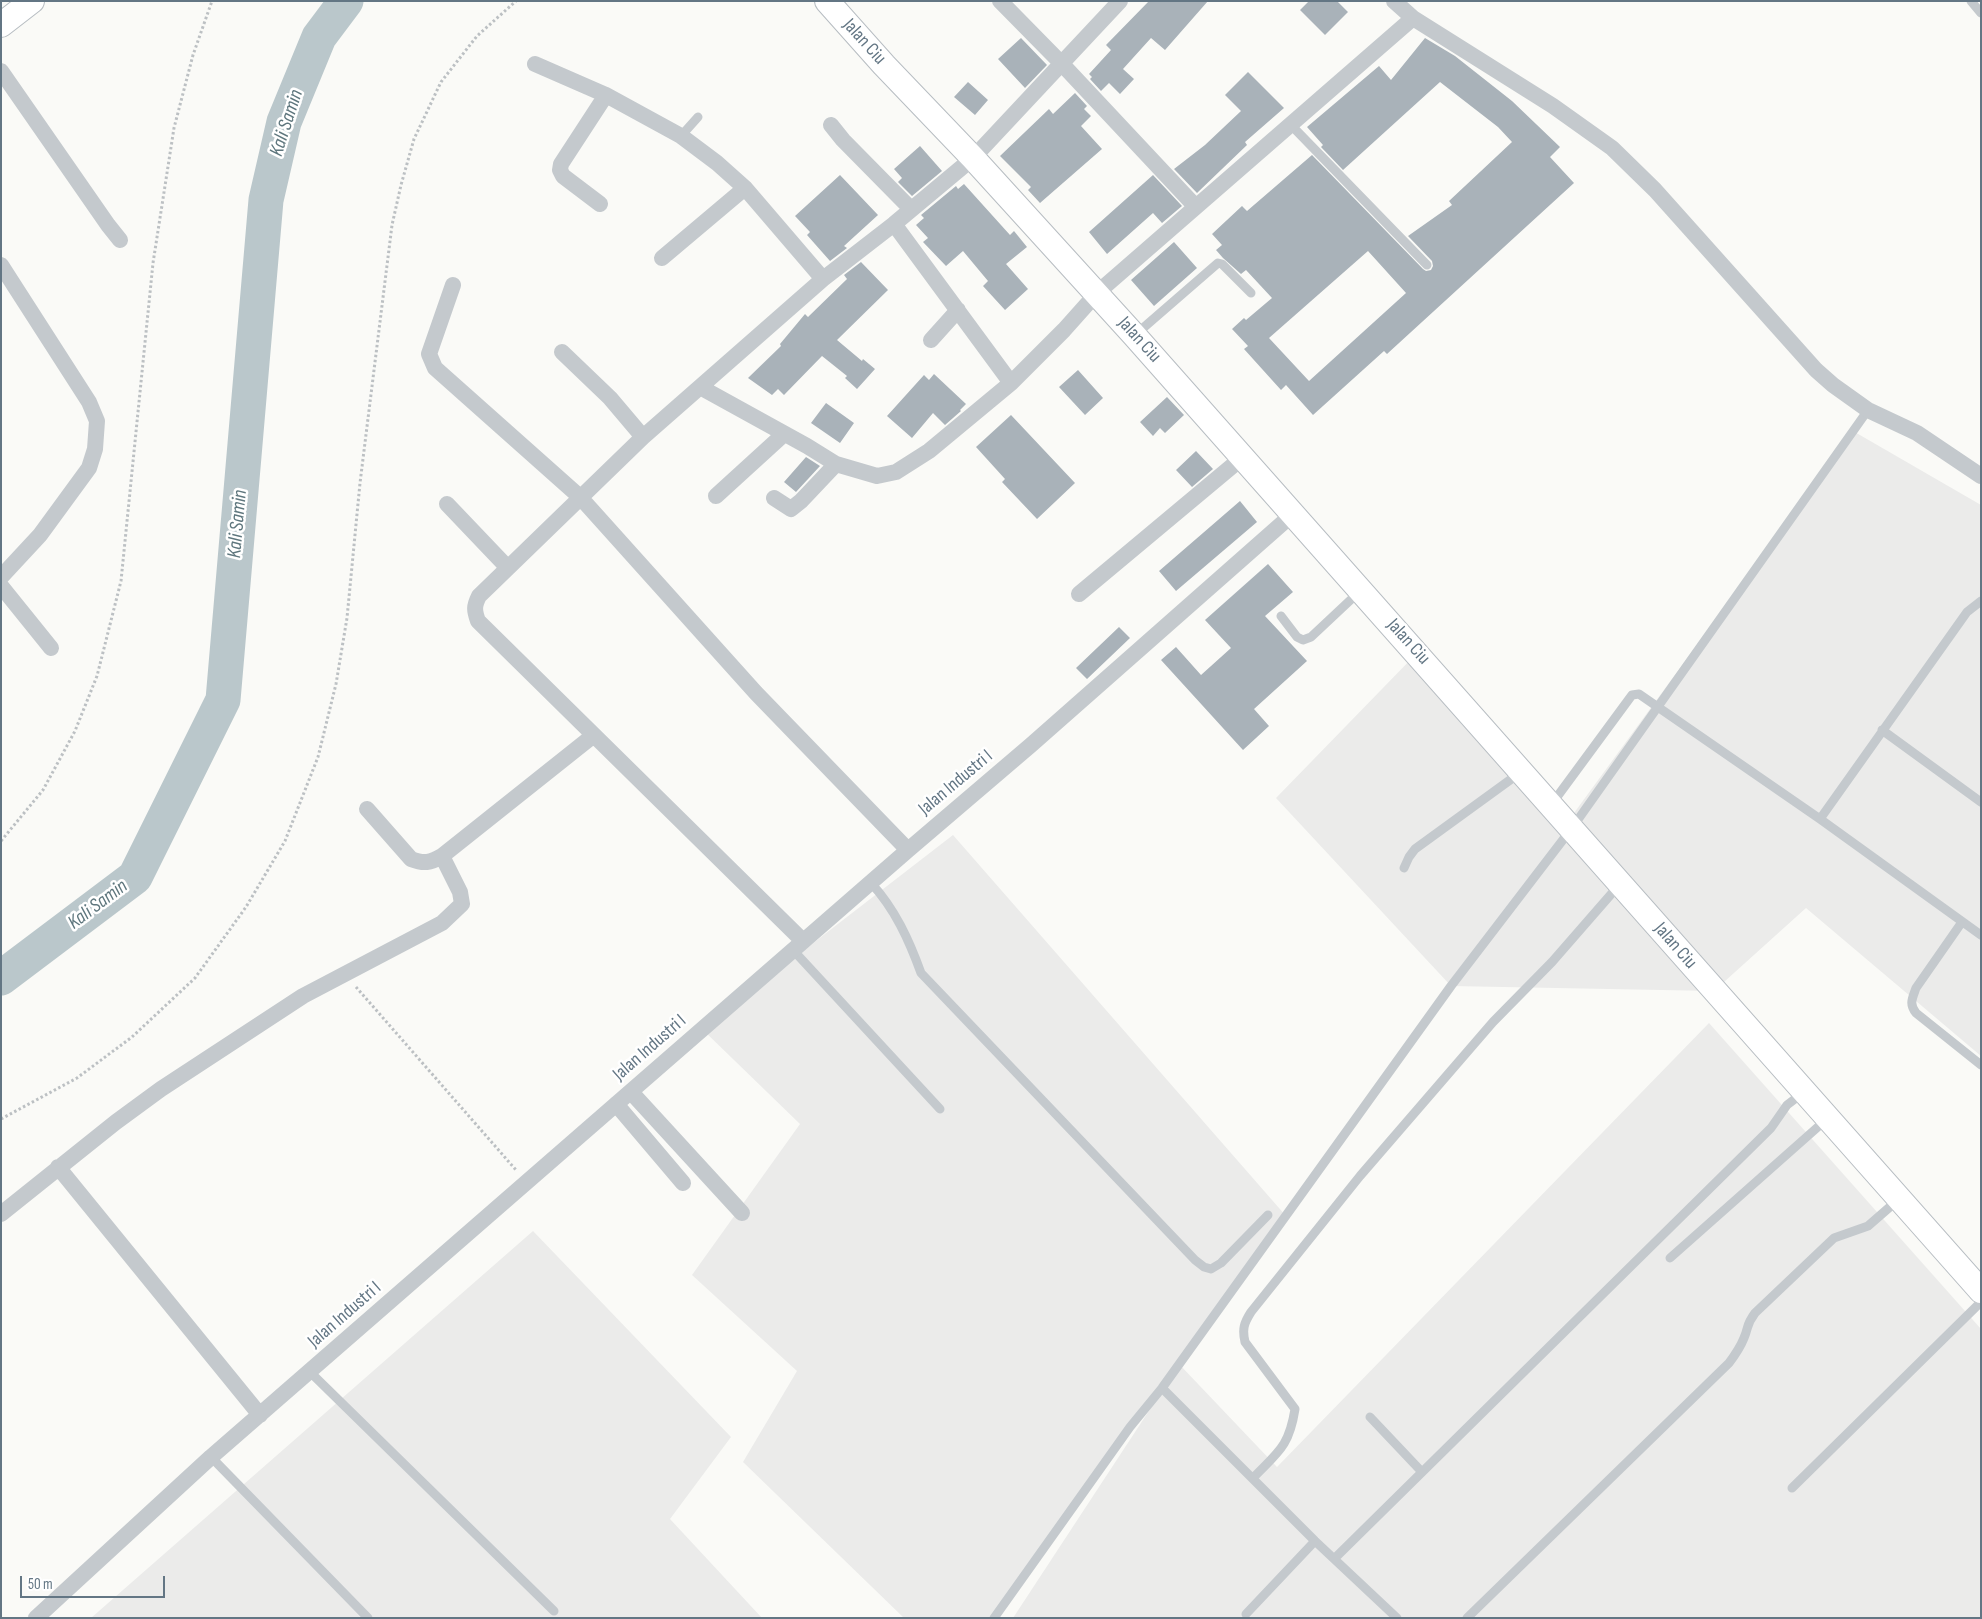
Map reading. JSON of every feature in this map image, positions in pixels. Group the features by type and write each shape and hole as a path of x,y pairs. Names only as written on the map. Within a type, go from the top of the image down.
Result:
{"street":[{"path":"1,25 32,1"},
{"name":"Jalan Ciu","path":"827,1 884,65 973,158 1097,293 1294,513 1981,1291"},
{"path":"798,946 594,735 478,621 474,610 479,596 643,437 823,279 894,224 973,158 1120,1"},
{"path":"1394,1 1413,18 1553,106 1612,148 1655,190 1816,370 1833,385 1868,410 1917,433 1981,476"},
{"path":"1003,2 1196,207"},
{"path":"700,387 836,464 877,476 896,472 928,451 1012,383 1097,293 1413,18"},
{"path":"535,64 606,94 681,136 717,163 745,188 823,279"},
{"path":"1,71 120,240"},
{"path":"600,204 563,176 560,170 561,164 606,94"},
{"path":"831,125 839,136 911,209"},
{"path":"662,258 745,188"},
{"path":"894,224 1012,383"},
{"path":"1,264 89,402 97,421 95,449 89,468 40,535 1,577"},
{"path":"453,285 429,354 435,368 580,497 743,680 908,850"},
{"path":"932,340 958,310"},
{"path":"562,352 610,398 643,437"},
{"path":"716,496 784,434"},
{"path":"1079,594 1243,457"},
{"path":"774,498 791,509 836,464"},
{"path":"447,504 508,568"},
{"name":"Jalan Industri I","path":"36,1618 212,1457 1031,745 1294,513"},
{"path":"1,586 51,648"},
{"path":"367,809 411,859 420,863 431,863 594,735"},
{"path":"1,1214 58,1167 161,1089 302,996 442,923 462,904 460,892 442,856"},
{"path":"631,1092 742,1213"},
{"path":"616,1104 683,1183"},
{"path":"58,1167 260,1415"}],"lane":[{"path":"1970,1 1981,13"},
{"path":"681,136 698,117"},
{"path":"1290,124 1427,265"},
{"path":"1134,335 1218,263 1222,264 1251,293"},
{"path":"994,1618 1130,1427 1162,1388 1451,986 1572,828 1868,410"},
{"path":"1281,616 1297,637 1303,640 1311,637 1361,590"},
{"path":"1820,819 1967,612 1981,601"},
{"path":"1550,805 1632,695 1639,694 1820,819 1981,935"},
{"path":"1882,730 1981,802"},
{"path":"1404,868 1415,849 1522,772"},
{"path":"871,883 885,898 909,940 921,972 1194,1260 1204,1267 1211,1269 1221,1263 1268,1215"},
{"path":"1253,1478 1282,1449 1291,1431 1295,1409 1245,1342 1244,1324 1251,1312 1360,1176 1492,1022 1552,962 1620,884"},
{"path":"1962,922 1916,988 1911,1006 1916,1013 1981,1065"},
{"path":"798,946 940,1109"},
{"path":"1335,1558 1771,1128 1787,1105 1804,1092"},
{"path":"1670,1258 1828,1118"},
{"path":"1466,1618 1729,1363 1738,1351 1745,1336 1748,1322 1755,1312 1834,1238 1868,1226 1899,1198"},
{"path":"1792,1488 1981,1302"},
{"path":"310,1372 554,1611"},
{"path":"1162,1388 1315,1541 1397,1618"},
{"path":"1370,1417 1422,1472"},
{"path":"212,1457 368,1618"},
{"path":"1246,1614 1315,1541"}],"path":[{"path":"1,841 43,790 75,731 97,676 121,581 153,263 174,128 193,55 212,1"},
{"path":"1,1119 77,1078 132,1037 195,978 246,907 285,841 318,757 336,684 347,618 362,473 392,225 400,185 414,139 442,82 477,36 516,1"},
{"path":"344,973 527,1182"}],"shaded area":[{"path":"1853,431 1981,505 1981,1056 1806,908 1714,991 1451,986 1276,798 1416,654 1566,824"},
{"path":"953,835 1286,1216 1179,1364 1277,1467 1709,1023 1981,1329 1981,1618 1013,1618 1179,1365 995,1618 904,1618 743,1462 797,1371 692,1275 800,1124 702,1029"},
{"path":"533,1231 731,1437 670,1519 762,1618 91,1618"}],"building":[{"path":"1149,1 1208,1 1165,50 1151,38 1123,69 1134,79 1120,94 1109,83 1101,91 1090,79 1092,77 1089,74 1111,50 1106,45"},
{"path":"1309,1 1337,1 1348,12 1325,35 1300,10"},
{"path":"1021,38 1047,65 1025,88 998,59"},
{"path":"1425,38 1455,56 1512,101 1560,147 1550,157 1574,183 1387,354 1384,351 1313,415 1286,385 1281,390 1244,349 1248,346 1232,329 1272,298 1246,270 1241,274 1223,258 1216,250 1222,245 1212,234 1242,206 1247,211 1312,155 1423,269 1426,271 1431,270 1433,266 1432,261 1408,236 1452,205 1449,201 1512,142 1498,127 1440,82 1343,170 1321,147 1323,145 1307,127 1379,66 1391,80","holes":["1368,251 1406,293 1309,381 1269,338"]},
{"path":"1248,72 1284,108 1245,142 1247,145 1197,193 1174,169 1205,145 1241,111 1225,95"},
{"path":"968,82 988,100 975,115 954,97"},
{"path":"1075,93 1087,106 1084,109 1091,116 1081,126 1102,149 1040,203 1028,190 1031,187 1000,156 1049,109 1053,114"},
{"path":"920,146 942,171 912,196 898,182 902,178 894,169"},
{"path":"840,175 878,215 844,246 847,248 830,261 807,235 810,232 795,216"},
{"path":"1153,175 1182,206 1162,223 1153,213 1107,254 1089,232"},
{"path":"964,184 1010,235 1014,231 1027,247 1006,264 1028,289 1005,310 983,286 988,281 963,251 946,266 923,242 928,238 916,225 924,218 921,215 956,186 958,189"},
{"path":"1174,242 1197,268 1154,306 1131,280"},
{"path":"861,262 888,290 837,340 862,361 863,359 875,369 857,389 845,378 847,376 822,356 784,395 778,389 772,395 748,378 781,346 780,344 805,314 808,317 847,279 844,275"},
{"path":"1078,370 1103,398 1085,415 1059,387"},
{"path":"934,374 966,404 945,425 933,413 912,438 887,416 924,375 929,380"},
{"path":"1167,397 1184,415 1165,433 1160,428 1153,436 1140,422"},
{"path":"826,403 854,423 840,443 811,423"},
{"path":"1011,415 1075,483 1037,519 1002,482 1005,479 976,447"},
{"path":"1196,451 1213,469 1192,487 1176,470"},
{"path":"806,457 820,466 796,492 784,482"},
{"path":"1240,501 1257,522 1176,591 1159,571"},
{"path":"1268,564 1293,592 1265,616 1307,661 1254,709 1269,726 1243,750 1161,660 1176,647 1201,675 1231,648 1205,620"},
{"path":"1119,627 1130,638 1087,679 1076,668"}],"waterway":[{"name":"Kali Samin","path":"1,978 135,877 223,700 266,200 284,122 319,37 346,1"}]}
